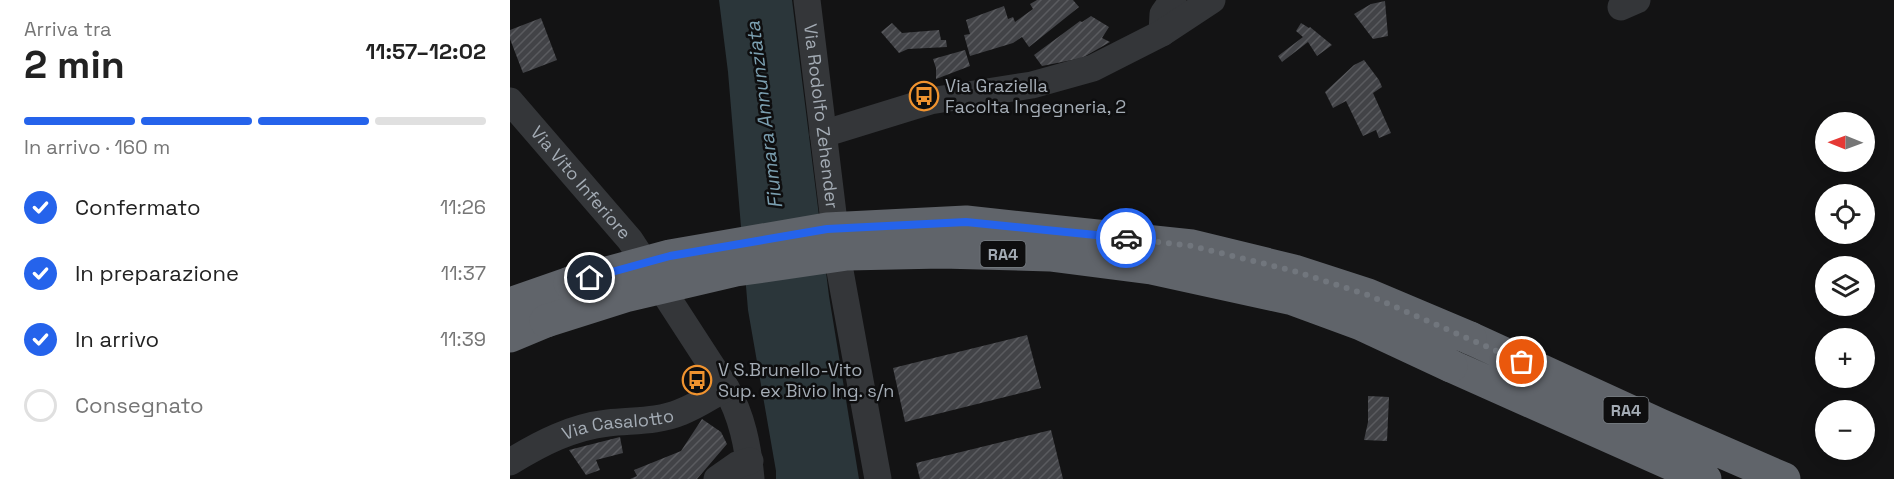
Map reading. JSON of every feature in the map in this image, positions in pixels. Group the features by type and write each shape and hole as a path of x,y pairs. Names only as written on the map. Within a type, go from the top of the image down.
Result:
{"highway":[{"name":"RA4","path":"510,304 570,283 670,256 827,229 966,222 1192,246 1294,271 1368,295 1470,338 1784,479"},
{"name":"RA4","path":"510,336 546,321 625,296 736,270 847,254 942,252 1050,255 1151,268 1293,299 1361,324 1705,479"}],"street":[{"name":"Via Rodolfo Zehender","path":"807,0 842,281 878,479"},
{"path":"1162,33 1163,14 1173,0"},
{"path":"823,134 930,101 1032,85 1093,68 1162,33 1212,0"},
{"name":"Via Vito Inferiore","path":"510,101 630,240 737,407 750,470"},
{"name":"Via Casalotto","path":"510,462 539,444 581,428 610,423 644,422 680,412 726,388"},
{"path":"717,479 737,465 750,470"}],"water":[{"name":"Fiumara Annunziata","path":"719,0 792,0 829,296 859,479 776,479 748,310 728,72"}],"building":[{"path":"1037,0 1073,0 1079,7 1029,47 1022,37 1013,43 970,56 964,35 970,34 966,20 1004,6 1008,19 1013,17 1015,22 1033,9 1030,4"},
{"path":"1385,1 1388,36 1373,39 1354,14 1371,4"},
{"path":"1091,16 1109,27 1102,38 1110,42 1082,58 1042,66 1034,55 1080,21"},
{"path":"541,18 557,60 523,73 510,39 510,30"},
{"path":"892,23 902,33 939,30 941,40 946,40 947,47 908,49 899,53 881,32"},
{"path":"1301,23 1310,27 1332,45 1317,56 1308,42 1282,62 1278,56 1303,37 1296,31"},
{"path":"965,50 970,66 936,79 933,59"},
{"path":"1364,60 1382,87 1373,93 1391,133 1379,138 1376,130 1363,136 1346,101 1333,108 1325,92 1354,65"},
{"path":"1027,335 1041,388 905,422 893,368"},
{"path":"1368,396 1389,397 1387,441 1364,440 1368,422"},
{"path":"702,419 721,432 727,444 697,479 630,479 637,476 634,470 681,451"},
{"path":"1051,430 1063,479 920,479 916,463"},
{"path":"620,437 623,453 596,460 600,470 586,475 569,450"}],"way so far":[{"path":"1126,238 1192,246 1294,271 1368,295 1522,362"}],"place":[{"name":"Via Graziella Facolta Ingegneria, 2","path":"924,96"},
{"name":"V S.Brunello-Vito Sup. ex Bivio Ing. s/n","path":"697,380"}],"route":[{"path":"590,278 670,256 827,229 966,222 1126,238"}]}
